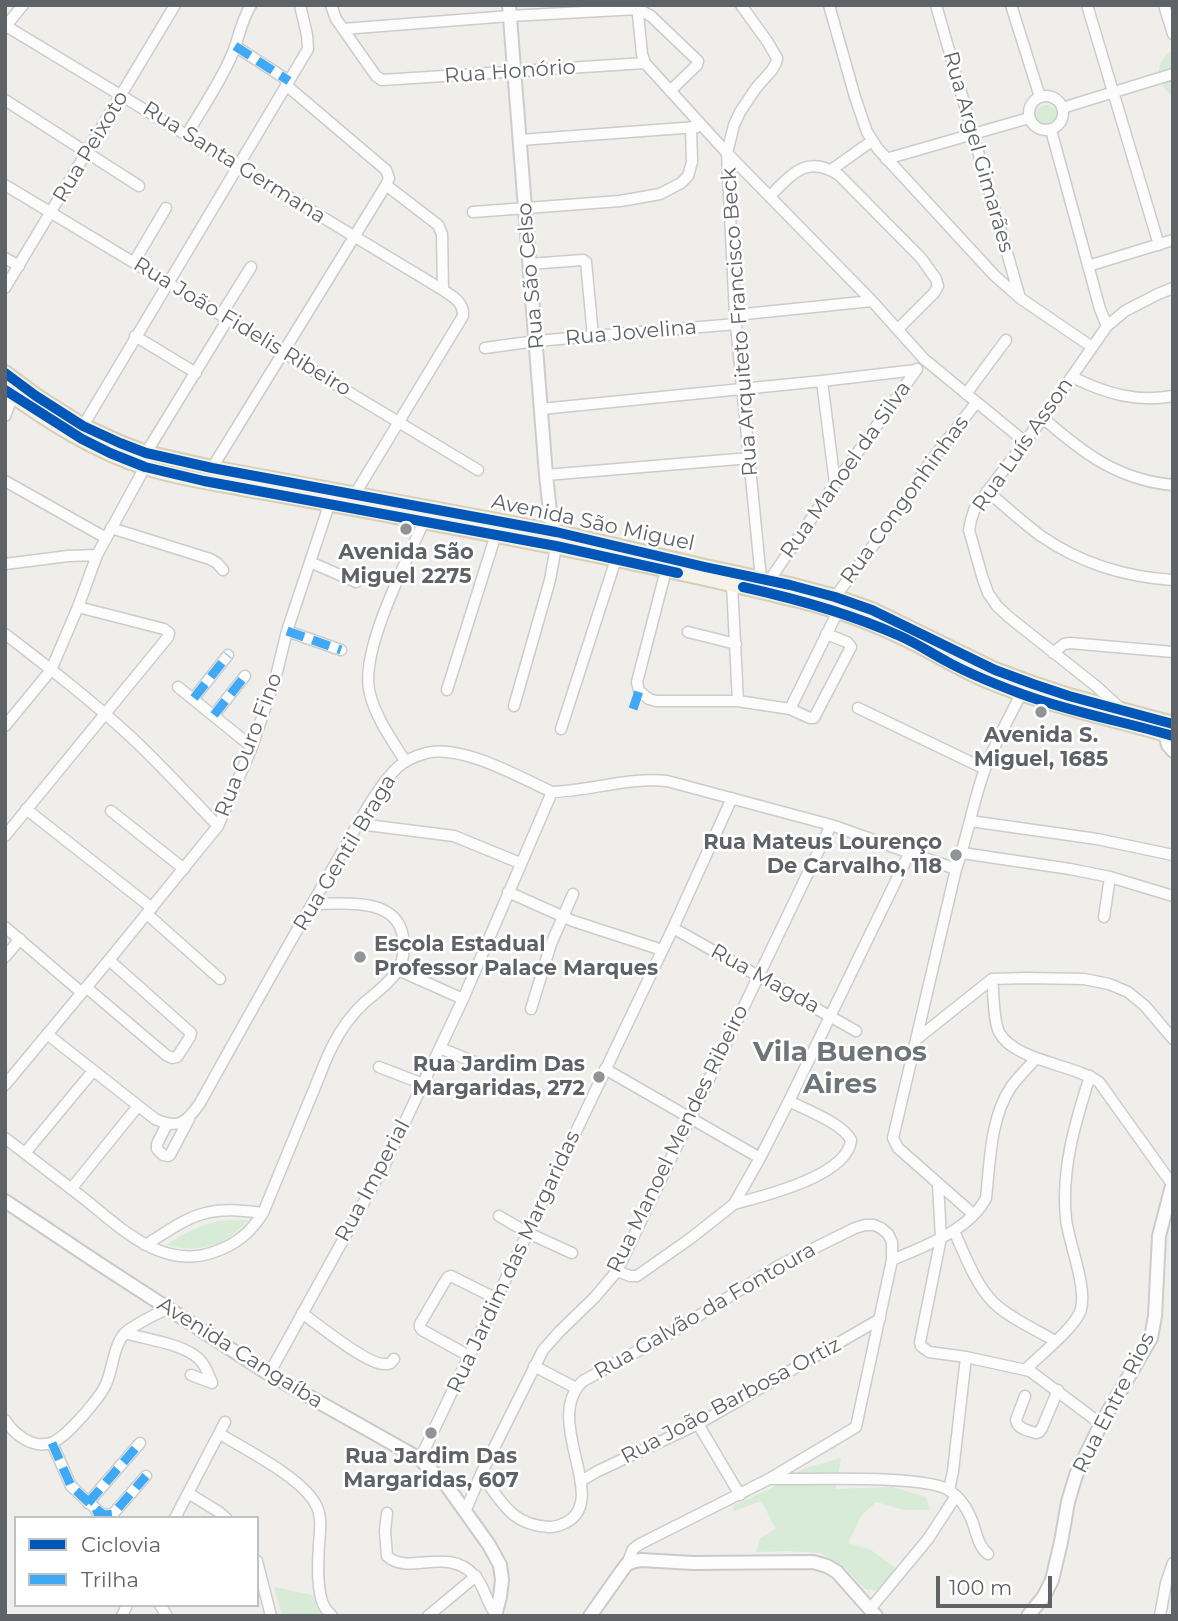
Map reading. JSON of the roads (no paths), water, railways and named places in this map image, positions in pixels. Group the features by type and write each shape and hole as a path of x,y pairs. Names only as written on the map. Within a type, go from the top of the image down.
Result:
{"main road":[{"name":"Avenida São Miguel","path":"5,373 83,426 120,443 146,460 204,481 496,534 556,539 616,559 788,597 872,610 995,670 1168,728"},
{"name":"Avenida São Miguel","path":"9,393 82,439 110,453 355,494 556,539 765,580 836,604 960,668 1021,694 1066,708 1168,728"}],"street":[{"path":"7,25 23,5"},
{"name":"Rua Peixoto","path":"5,288 175,5"},
{"path":"187,135 223,72 251,5"},
{"path":"83,426 308,46 300,5"},
{"path":"331,5 343,29 509,10 637,7 698,61 670,90"},
{"path":"829,5 855,97 872,141 994,275 1020,298 1092,347"},
{"name":"Rua Argel Gimarães","path":"936,5 1020,298"},
{"path":"1011,5 1040,97"},
{"path":"1087,5 1159,245"},
{"path":"1164,5 1173,34"},
{"path":"637,7 645,63 924,359 1024,441"},
{"name":"Rua Arquiteto Francisco Beck","path":"745,7 776,58 776,63 740,112 727,153 735,319 765,580"},
{"path":"7,25 9,9"},
{"name":"Rua São Celso","path":"509,10 550,512 556,539"},
{"name":"Rua Santa Germana","path":"7,25 443,290 460,303 463,316 399,422"},
{"name":"Rua Honório","path":"343,29 376,76 382,79 645,63"},
{"path":"212,468 388,178 386,170 287,83 235,46"},
{"path":"1062,108 1173,74"},
{"path":"1040,97 1056,99 1062,108 1062,119 1051,130 1040,130 1029,118 1031,103 1040,97"},
{"path":"5,100 139,186"},
{"path":"886,159 1029,118"},
{"path":"520,140 704,126"},
{"path":"473,212 660,194 672,189 688,176 692,162 691,127"},
{"path":"1051,130 1107,326"},
{"path":"831,170 872,141"},
{"path":"770,196 794,172 803,167 821,166 831,170 921,258 938,286 898,330"},
{"name":"Rua João Fidelis Ribeiro","path":"5,185 478,470"},
{"path":"386,185 438,225 442,234 443,290"},
{"path":"134,262 166,208"},
{"path":"1088,266 1173,240"},
{"path":"5,258 19,266"},
{"path":"529,264 583,260 586,262 593,336"},
{"path":"5,726 51,670 108,533 251,267"},
{"name":"Rua Luís Asson","path":"1123,711 1096,686 1003,612 985,585 970,530 971,520 975,508 1043,418 1107,326 1125,311 1173,288"},
{"name":"Rua Jovelina","path":"485,348 872,301"},
{"path":"135,336 196,373"},
{"path":"966,394 1006,340"},
{"name":"Rua Manoel da Silva","path":"765,580 924,359"},
{"path":"541,408 822,382 916,370"},
{"path":"1072,376 1122,396 1152,399 1173,396"},
{"path":"822,382 835,484"},
{"path":"5,416 9,393"},
{"name":"Rua Congonhinhas","path":"790,709 826,634 836,604 931,461 976,402"},
{"path":"1043,418 1081,450 1108,467 1133,478 1173,485"},
{"path":"355,494 399,422"},
{"path":"547,475 750,458"},
{"path":"5,481 52,509 108,533 210,559 223,570"},
{"path":"987,491 1042,536 1071,554 1127,574 1173,580"},
{"name":"Rua Ouro Fino","path":"5,1085 218,826 252,747 329,505"},
{"path":"405,761 369,693 369,666 376,634 424,521"},
{"path":"447,690 496,534"},
{"path":"514,706 550,580 556,539"},
{"path":"5,564 68,556 95,560"},
{"path":"561,729 616,559"},
{"path":"310,562 356,582"},
{"path":"666,570 638,682 639,691 649,699 738,701 790,709 810,718 816,717 850,650 847,642 826,634"},
{"path":"732,585 738,701"},
{"path":"5,836 168,638 169,633 164,629 78,607"},
{"path":"288,631 341,650"},
{"path":"688,632 736,645"},
{"path":"5,634 105,714 169,774 218,826"},
{"path":"1053,653 1063,644 1070,643 1173,652"},
{"path":"194,698 228,655"},
{"path":"214,715 245,676"},
{"path":"178,687 252,747"},
{"path":"973,1214 898,1148 893,1138 956,869 985,769 1021,694"},
{"path":"858,708 985,769"},
{"path":"1168,728 1168,745 1173,751"},
{"name":"Rua Gentil Braga","path":"167,1124 157,1149 168,1156 312,904 390,775 405,761 425,753 456,752 474,757 552,792 652,780 667,781 831,825 956,869"},
{"name":"Rua Imperial","path":"269,1374 385,1164 463,999 552,792"},
{"name":"Rua Jardim das Margaridas","path":"420,1459 673,928 732,798"},
{"path":"26,810 150,911 220,979"},
{"path":"111,811 184,869"},
{"path":"970,821 1097,838 1173,855"},
{"path":"359,824 454,836 520,863"},
{"name":"Rua Manoel Mendes Ribeiro","path":"465,1512 481,1474 548,1342 595,1297 617,1271 831,825"},
{"path":"963,849 1110,877 1149,888 1171,898"},
{"path":"734,1204 789,1101 909,854"},
{"path":"1104,917 1110,877"},
{"path":"508,892 563,917 662,950"},
{"path":"531,1010 542,969 573,894"},
{"path":"5,1138 145,1245 159,1252 178,1257 201,1257 230,1247 253,1229 263,1213 333,1044 354,1014 398,971 402,959 402,931 386,912 363,904 312,904"},
{"path":"5,927 166,1055 177,1057 191,1033 109,960"},
{"name":"Rua Magda","path":"673,928 856,1031"},
{"path":"5,957 20,939"},
{"path":"398,971 463,999"},
{"path":"917,1038 992,979 1084,979 1109,984 1128,992 1145,1006 1173,1039"},
{"path":"992,979 999,1034 1015,1048 1090,1076 1099,1082 1173,1183"},
{"path":"47,1034 155,1119 167,1124 183,1122 190,1118"},
{"path":"440,1048 487,1067"},
{"path":"590,1616 627,1564 633,1549 640,1544 740,1495 856,1427 892,1260 954,1231 982,1205 986,1198 996,1124 1004,1099 1036,1058"},
{"path":"379,1067 423,1084"},
{"path":"605,1069 760,1158"},
{"path":"25,1153 93,1072"},
{"path":"1026,1369 1073,1323 1081,1310 1080,1287 1066,1217 1065,1180 1071,1140 1090,1076"},
{"path":"617,1271 637,1276 734,1204 798,1185 834,1164 848,1151 851,1140 848,1133 789,1101"},
{"path":"71,1189 138,1106"},
{"name":"Rua Entre Rios","path":"1028,1616 1044,1596 1052,1580 1071,1489 1101,1424 1151,1338 1155,1316 1159,1236 1173,1183"},
{"path":"938,1184 942,1238 920,1342 923,1349 1026,1369 1101,1424"},
{"name":"Avenida Cangaíba","path":"5,1201 269,1374 420,1459 447,1486 489,1545 499,1565 502,1580 495,1614"},
{"path":"145,1245 181,1223 206,1212 237,1210 263,1213"},
{"path":"499,1216 572,1253"},
{"name":"Rua Galvão da Fontoura","path":"481,1474 510,1512 525,1523 555,1527 569,1521 578,1513 583,1501 569,1419 572,1396 583,1381 684,1325 780,1265 855,1228 874,1225 888,1234 893,1248 892,1260"},
{"path":"954,1231 987,1295 1012,1316 1055,1341"},
{"path":"469,1356 422,1330 420,1324 451,1276 497,1299"},
{"path":"7,1427 26,1440 38,1444 52,1443 74,1427 107,1384 125,1334 168,1308"},
{"path":"302,1313 375,1363 390,1364 394,1359"},
{"name":"Rua João Barbosa Ortiz","path":"581,1481 698,1424 880,1319"},
{"path":"125,1334 169,1345 195,1355 212,1383 191,1375"},
{"path":"627,1564 641,1560 813,1563 827,1566 837,1572 873,1612 928,1539 953,1493 966,1357"},
{"path":"534,1366 576,1388"},
{"path":"1025,1396 1016,1424 1036,1433 1040,1432 1058,1390"},
{"path":"175,1516 225,1422"},
{"path":"698,1424 740,1495"},
{"path":"219,1434 286,1475 304,1488 313,1499 318,1508 321,1525 319,1583 325,1608 332,1616"},
{"path":"52,1443 71,1486 94,1510 104,1515 113,1514 146,1476"},
{"path":"94,1510 140,1443"},
{"path":"769,1479 907,1480 943,1487 953,1493 964,1506 971,1517 981,1546 988,1554"},
{"path":"188,1493 224,1516"},
{"path":"387,1513 385,1550 392,1562 400,1564 439,1560 455,1563 476,1576 495,1614"},
{"path":"640,1544 641,1560"},
{"path":"1160,1616 1173,1563"},
{"path":"259,1569 271,1616"},
{"path":"428,1616 476,1576"}],"place":[{"name":"Avenida São Miguel 2275","path":"406,529"},
{"name":"Avenida S. Miguel, 1685","path":"1041,712"},
{"name":"Rua Mateus Lourenço De Carvalho, 118","path":"956,855"},
{"name":"Escola Estadual Professor Palace Marques","path":"360,957"},
{"name":"Rua Jardim Das Margaridas, 272","path":"599,1077"},
{"name":"Rua Jardim Das Margaridas, 607","path":"431,1433"}],"district":[{"name":"Vila Buenos Aires","path":"840,1069"}]}
